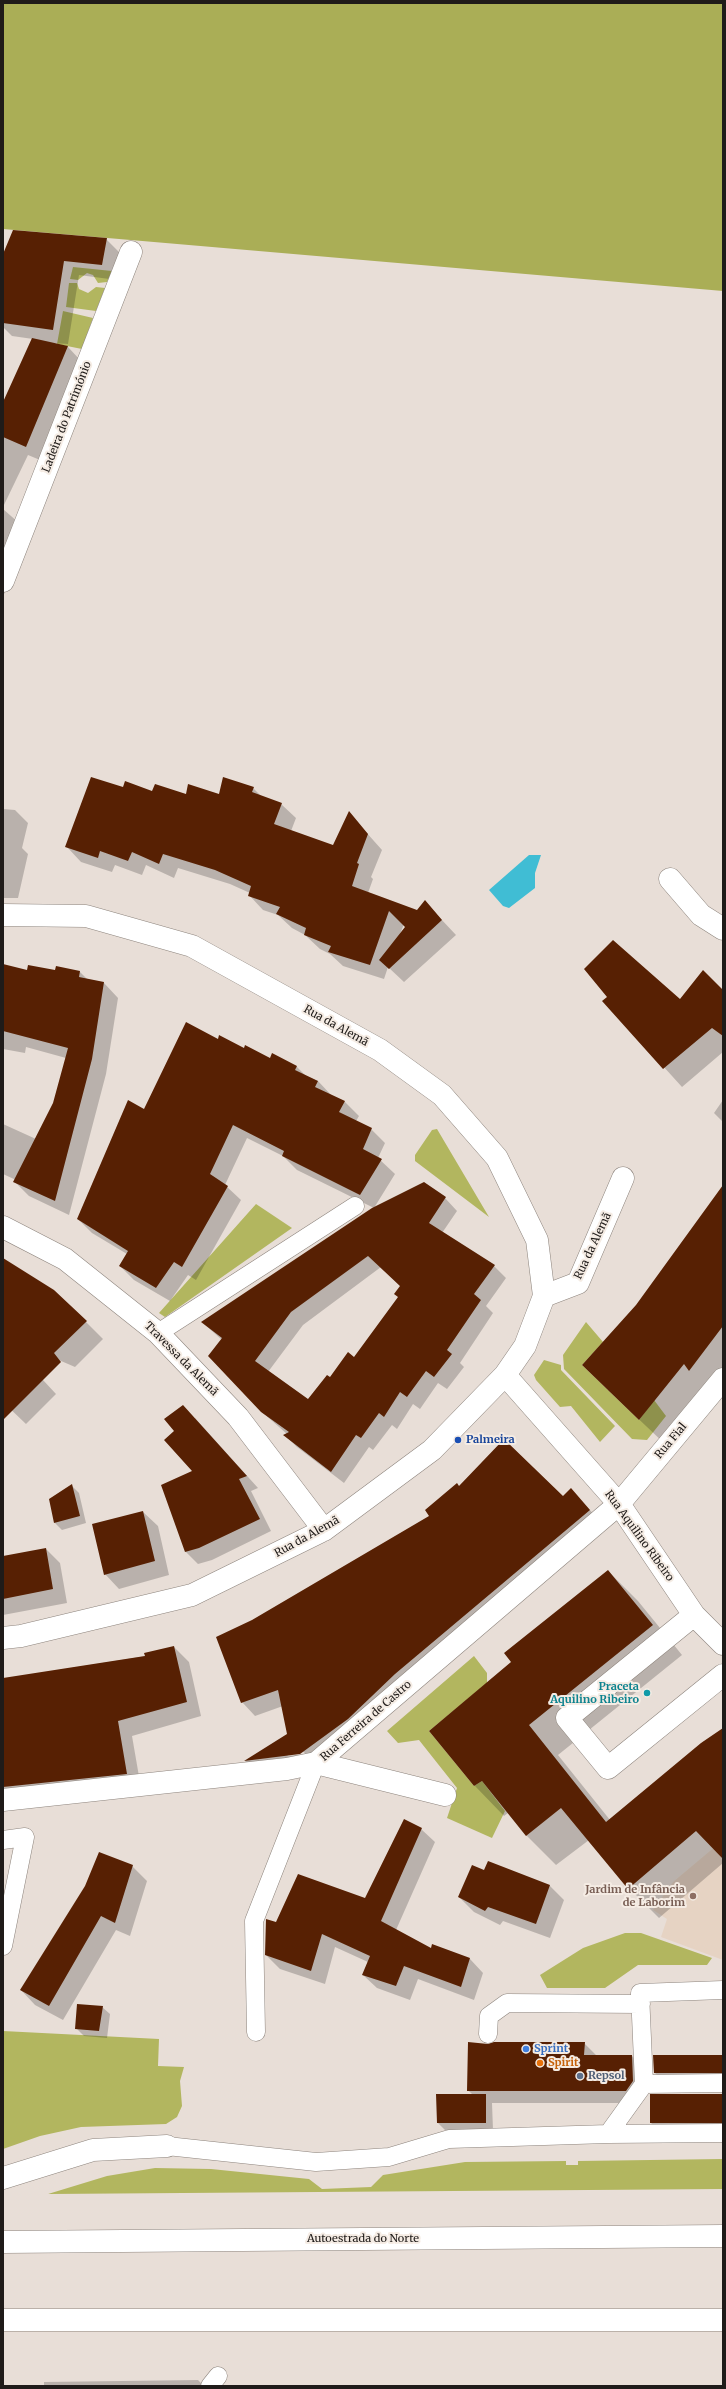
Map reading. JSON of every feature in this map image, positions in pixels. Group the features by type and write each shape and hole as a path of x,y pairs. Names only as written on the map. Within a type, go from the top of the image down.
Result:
{"main road":[{"name":"Ladeira do Património","path":"3,581 131,252"},
{"path":"670,878 702,915 723,930"},
{"name":"Rua da Alemã","path":"3,915 86,916 192,946 380,1050 442,1095 497,1158 537,1240 544,1296 525,1346 505,1375 432,1450 324,1530 192,1595 21,1636 3,1638"},
{"name":"Rua da Alemã","path":"544,1296 578,1283 623,1178"},
{"name":"Travessa da Alemã","path":"3,1227 65,1259 158,1333 238,1417 324,1530"},
{"name":"Rua Aquilino Ribeiro","path":"505,1375 619,1504 694,1615 723,1644"},
{"name":"Rua Fial","path":"619,1504 723,1378"},
{"name":"Rua Ferreira de Castro","path":"3,1800 287,1769 316,1763 619,1504"},
{"path":"694,1615 567,1718 608,1768 723,1675"},
{"path":"316,1763 445,1795"},
{"path":"3,2178 93,2150 167,2146"},
{"name":"Autoestrada do Norte","path":"3,2242 723,2236"},
{"path":"3,2320 723,2320"}],"lane":[{"path":"158,1333 355,1206"},
{"path":"256,2032 254,1922 316,1763"},
{"path":"3,1840 25,1837 3,1946"},
{"path":"608,2134 644,2084 640,1993 723,1990"},
{"path":"488,2034 489,2016 507,2003 641,2004"},
{"path":"644,2084 723,2084"},
{"path":"167,2146 316,2162 389,2157 449,2140 608,2134 723,2133"}],"shaded area":[{"name":"Jardim de Infância de Laborim","path":"723,1840 723,1960 661,1937 667,1919 653,1910 673,1882"}],"green space":[{"path":"3,3 723,3 723,291 3,229"},
{"path":"73,267 112,271 107,282 98,283 93,275 87,273 78,280 70,279"},
{"path":"69,283 77,283 79,289 88,293 96,287 105,288 96,311 66,307"},
{"path":"63,311 93,318 82,349 57,344"},
{"path":"437,1129 489,1217 415,1161 415,1155 432,1130"},
{"path":"256,1204 292,1228 165,1317 159,1313"},
{"path":"586,1322 603,1342 582,1365 639,1420 654,1400 666,1416 647,1440 632,1439 564,1369 563,1355"},
{"path":"544,1360 561,1365 561,1370 615,1426 600,1442 571,1406 560,1407 536,1380 534,1375"},
{"path":"474,1656 487,1673 487,1683 429,1731 474,1786 482,1781 505,1811 492,1838 447,1818 457,1788 419,1740 398,1743 387,1731"},
{"path":"625,1933 641,1933 712,1958 707,1965 638,1965 605,1988 547,1988 540,1975 583,1948"},
{"path":"3,2031 159,2039 158,2066 184,2067 180,2081 182,2106 177,2117 166,2124 81,2127 40,2136 3,2149"},
{"path":"723,2159 723,2189 48,2194 107,2176 155,2168 211,2169 309,2179 322,2189 371,2187 383,2175 465,2162 566,2161 566,2165 578,2165 578,2161"}],"water":[{"path":"529,855 541,855 535,873 535,888 509,908 503,906 489,890"}],"building":[{"path":"13,230 107,238 102,265 64,261 53,330 3,323 3,254"},
{"path":"32,338 68,346 26,447 3,437 3,402"},
{"path":"91,777 123,787 125,781 152,791 155,784 186,794 188,784 219,794 223,777 254,787 252,792 282,803 274,824 333,845 349,811 368,834 357,863 359,864 352,886 417,910 425,900 442,920 389,969 379,960 405,927 389,911 370,965 328,952 331,946 304,935 306,928 276,914 280,907 248,896 251,886 215,870 163,854 159,864 132,852 128,861 100,851 98,858 65,847"},
{"path":"613,940 680,999 703,970 723,990 723,1036 712,1028 663,1069 602,1001 607,997 584,969"},
{"path":"3,964 27,970 28,965 55,970 56,966 80,971 79,977 104,982 92,1059 55,1201 13,1182 53,1103 68,1048 3,1031"},
{"path":"186,1022 218,1039 219,1035 244,1048 245,1045 270,1058 272,1053 297,1066 295,1070 318,1081 315,1087 345,1101 339,1112 372,1128 363,1149 382,1159 360,1195 282,1156 284,1151 233,1125 210,1174 228,1186 182,1267 174,1262 156,1288 119,1266 128,1251 77,1219 128,1100 144,1109"},
{"path":"424,1182 446,1197 429,1223 495,1265 474,1294 481,1300 447,1350 452,1354 434,1377 426,1371 407,1397 400,1392 384,1417 379,1413 361,1438 356,1435 331,1472 283,1435 289,1432 261,1412 208,1356 222,1338 201,1322 372,1208","holes":["368,1256 400,1286 394,1294 398,1297 354,1357 348,1352 330,1377 327,1375 308,1399 255,1361 291,1312"]},
{"path":"723,1185 723,1326 689,1371 684,1364 639,1420 582,1365 636,1305"},
{"path":"3,1258 54,1290 87,1321 54,1353 61,1362 3,1420"},
{"path":"183,1405 247,1476 239,1479 260,1519 199,1548 185,1552 161,1485 192,1471 164,1440 174,1431 164,1419"},
{"path":"504,1439 563,1496 571,1488 590,1510 395,1674 348,1719 300,1754 244,1761 287,1734 278,1690 241,1703 216,1637 252,1620 429,1516 425,1510 457,1483 459,1486"},
{"path":"72,1484 80,1516 54,1523 49,1499"},
{"path":"143,1511 155,1561 104,1575 92,1524"},
{"path":"46,1548 53,1589 3,1599 3,1556"},
{"path":"608,1570 653,1625 529,1725 606,1822 701,1743 723,1728 723,1859 696,1831 628,1889 561,1808 526,1836 482,1781 474,1786 429,1731 511,1662 504,1653"},
{"path":"174,1646 187,1702 118,1721 127,1774 3,1787 3,1678 145,1656 144,1653"},
{"path":"404,1819 422,1828 381,1921 431,1948 432,1944 470,1958 461,1987 404,1966 396,1986 362,1975 370,1956 322,1934 311,1971 265,1955 266,1919 276,1922 298,1874 365,1898"},
{"path":"99,1852 133,1865 115,1923 101,1916 49,2006 20,1990 85,1886"},
{"path":"488,1861 550,1885 536,1924 488,1907 485,1911 458,1897 472,1865 484,1870"},
{"path":"77,2004 103,2006 99,2031 75,2029"},
{"name":"Sprint","path":"468,2042 488,2044 494,2042 585,2042 584,2055 632,2055 633,2081 626,2091 467,2091"},
{"path":"653,2055 723,2055 723,2073 654,2073"},
{"path":"436,2094 486,2094 486,2123 437,2123"},
{"path":"650,2094 723,2094 723,2123 650,2123"}],"place":[{"name":"Palmeira","path":"458,1440"},
{"name":"Praceta Aquilino Ribeiro","path":"647,1693"},
{"name":"Jardim de Infância de Laborim","path":"693,1896"},
{"name":"Sprint","path":"526,2049"},
{"name":"Spirit","path":"540,2063"},
{"name":"Repsol","path":"580,2076"}]}
